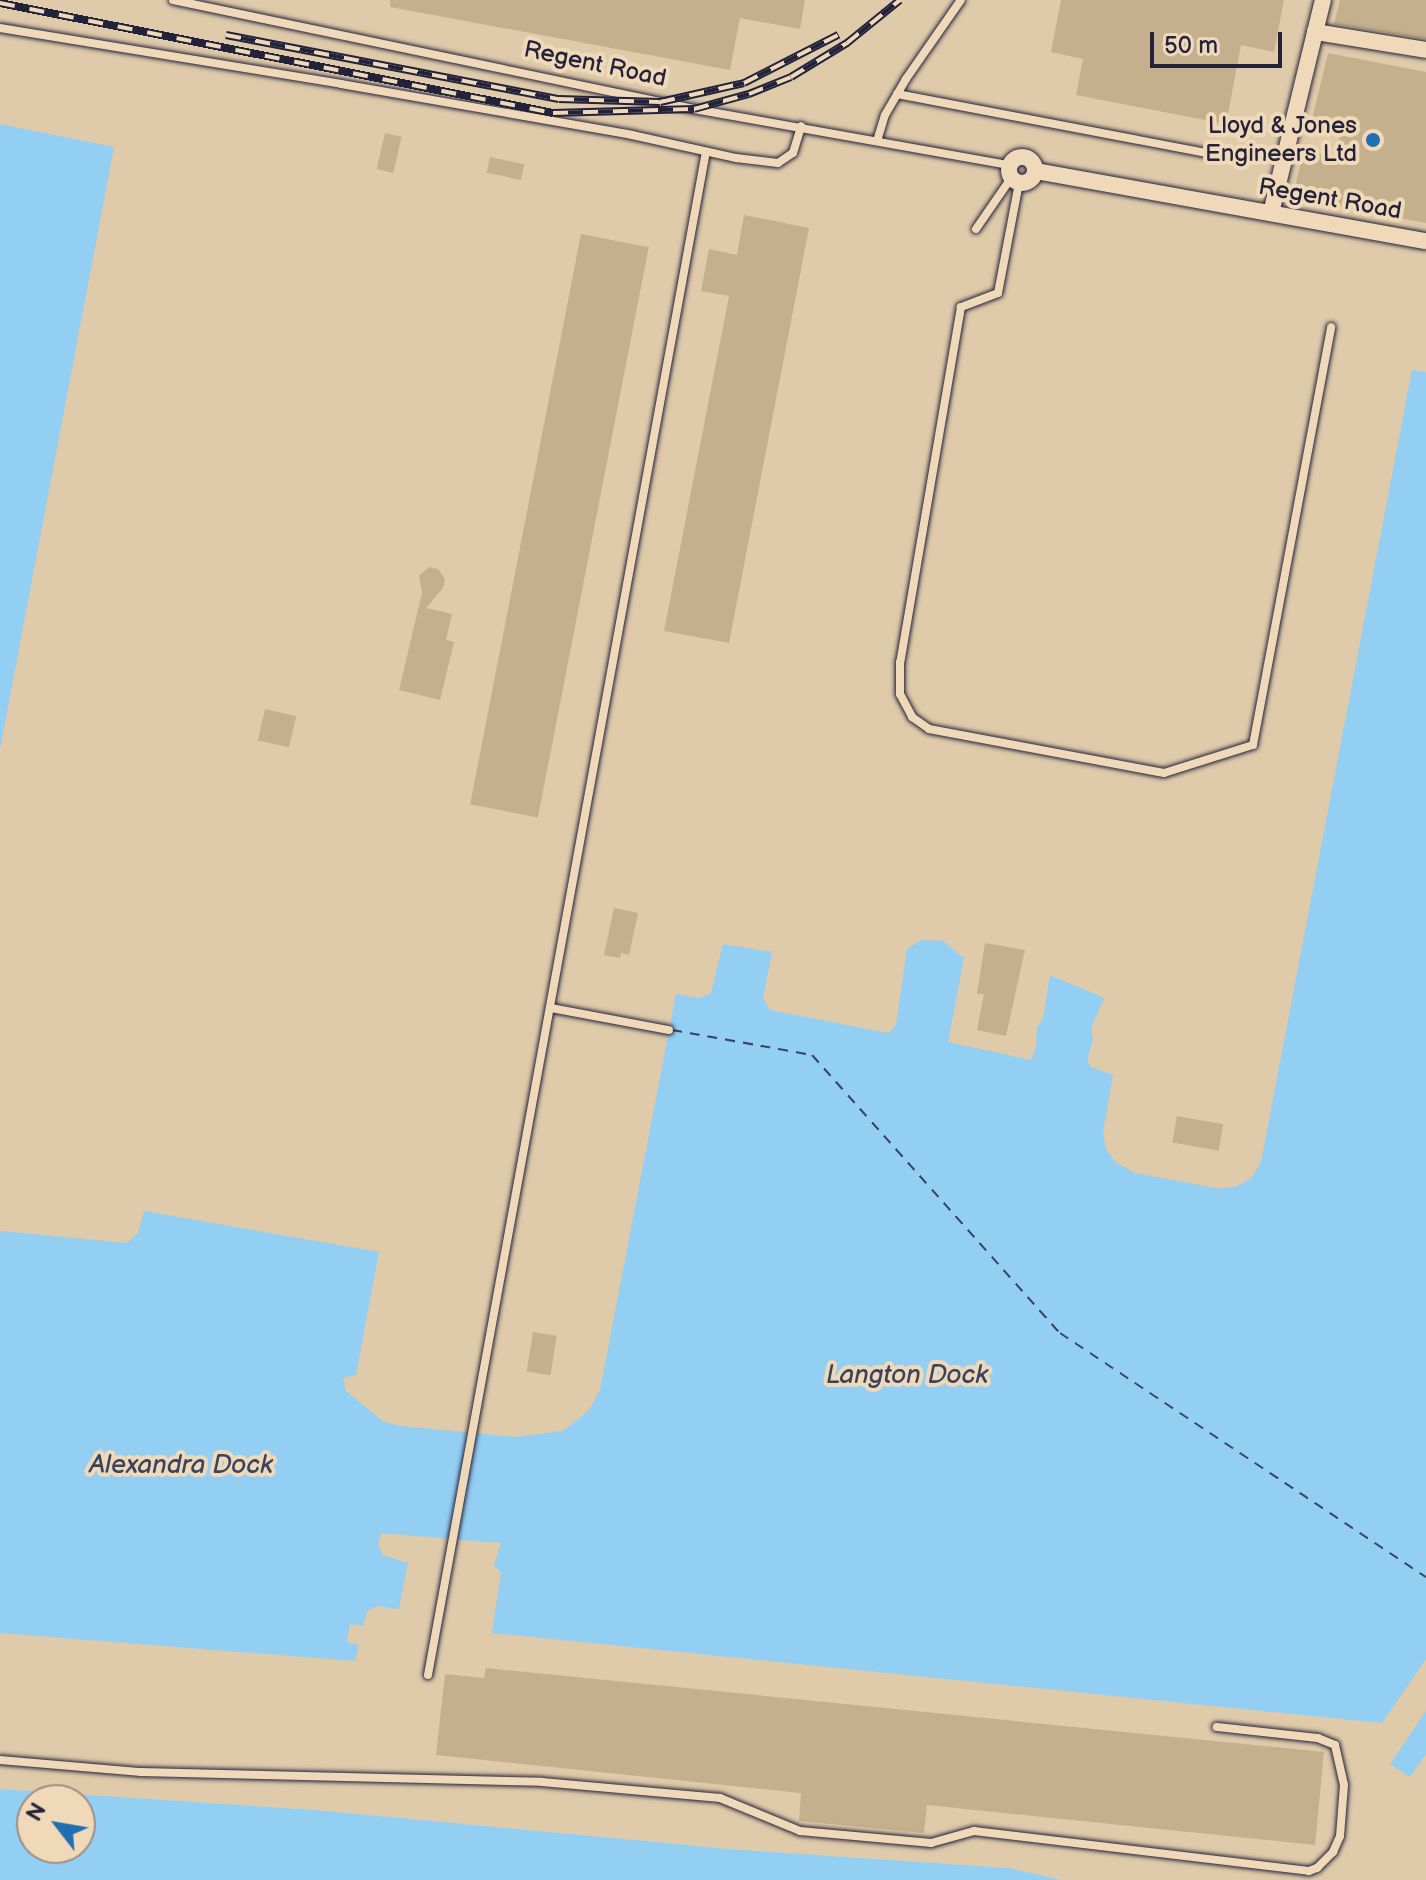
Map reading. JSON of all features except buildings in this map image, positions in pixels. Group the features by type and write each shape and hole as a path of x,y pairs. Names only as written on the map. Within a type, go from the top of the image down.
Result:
{"street":[{"path":"1271,213 1323,0"},
{"path":"1315,32 1426,50"},
{"name":"Regent Road","path":"1013,175 1023,156 1034,163 1036,171 1426,241"},
{"path":"1013,175 1032,179 1036,171"}],"lane":[{"name":"Regent Road","path":"173,0 694,109 877,141 1013,175"},
{"path":"877,141 897,94 961,0"},
{"path":"0,28 357,86 778,163 793,153 801,126"},
{"path":"897,94 1212,154"},
{"path":"428,1675 706,152"},
{"path":"976,229 1013,175"},
{"path":"1013,175 998,293 961,307 900,662 900,694 912,717 929,729 1164,773 1253,745 1331,327"},
{"path":"551,1008 669,1030"},
{"path":"0,1760 141,1772 557,1784 720,1798 800,1831 931,1843 974,1831 1309,1871 1317,1868 1333,1852 1340,1836 1344,1785 1335,1745 1318,1738 1217,1727"}],"shaded area":[{"path":"0,0 1426,0 1426,1880 1062,1880 1009,1868 730,1849 316,1810 96,1795 96,1784 16,1784 16,1790 0,1789"}],"water":[{"path":"0,124 114,147 0,749"},
{"name":"Langton Dock","path":"1412,370 1426,372 1426,1659 1382,1723 492,1633 501,1572 494,1566 501,1543 381,1533 378,1544 383,1555 408,1563 399,1609 376,1606 367,1612 363,1626 350,1624 347,1642 359,1645 355,1661 0,1633 0,1231 127,1243 138,1233 144,1211 379,1252 356,1375 343,1378 346,1391 384,1422 401,1426 515,1437 563,1431 589,1410 600,1390 676,994 699,998 711,993 723,944 772,952 763,998 770,1010 888,1033 896,1025 907,949 921,940 943,941 964,958 948,1042 1031,1060 1036,1047 1037,1028 1043,1018 1050,975 1104,998 1091,1028 1093,1039 1087,1061 1091,1067 1113,1075 1103,1133 1106,1149 1115,1162 1135,1173 1221,1189 1237,1186 1251,1178 1261,1162"},
{"path":"1426,1711 1426,1754 1410,1777 1390,1764"},
{"path":"0,1789 16,1790 16,1864 96,1864 96,1795 316,1810 730,1849 1009,1868 1062,1880 0,1880"}],"ferry route":[{"path":"672,1030 812,1055 1060,1333 1426,1577"}],"railway":[{"path":"0,3 553,113 694,109 749,94 791,77 847,43 900,0"},
{"path":"226,35 559,99 660,102 744,83 838,35"}],"place":[{"name":"Lloyd & Jones Engineers Ltd","path":"1373,140"}],"water label":[{"name":"Alexandra Dock","path":"181,1466"}]}
